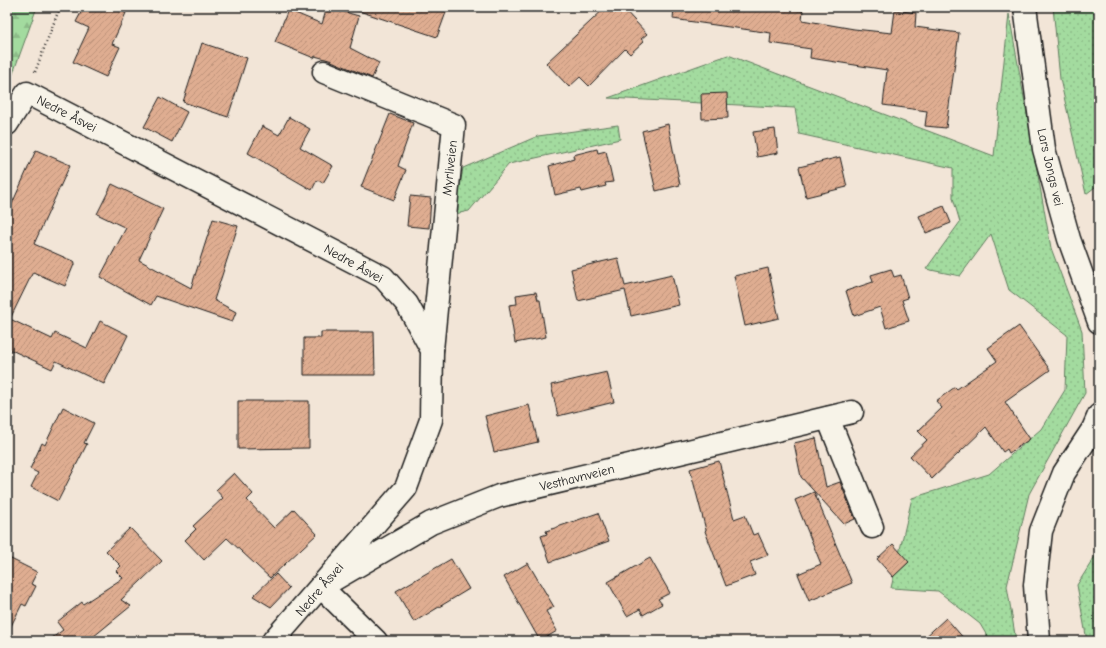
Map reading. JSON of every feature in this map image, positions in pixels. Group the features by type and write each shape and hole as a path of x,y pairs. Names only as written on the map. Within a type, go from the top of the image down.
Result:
{"street":[{"name":"Lars Jongs vei","path":"1025,7 1044,150 1069,240 1099,322"},
{"name":"Myrliveien","path":"324,72 454,125 432,350"},
{"path":"7,124 27,93"},
{"name":"Nedre Åsvei","path":"27,93 383,277 407,304 432,350 431,420 406,488 321,588 273,641"},
{"name":"Vesthavnveien","path":"321,588 430,523 499,496 852,412"},
{"path":"1039,641 1035,585 1041,531 1064,473 1093,429 1099,415"},
{"path":"828,418 872,527"},
{"path":"321,588 376,641"}],"path":[{"path":"27,93 60,7"}],"green space":[{"path":"7,7 37,7 7,90"},
{"path":"1053,7 1099,7 1099,184 1086,194 1060,79"},
{"path":"1009,14 1051,248 1082,331 1085,393 1029,494 1007,586 1016,641 990,641 980,624 938,591 891,588 912,498 989,474 1041,429 1065,390 1067,335 1009,290 991,234 960,276 926,269 960,222 953,198 953,168 799,134 795,108 608,98 728,55 994,156"},
{"path":"618,125 620,139 509,164 469,211 455,214 463,168 538,136"},
{"path":"1099,550 1099,641 1087,641 1077,585"}],"building":[{"path":"84,7 114,7 126,13 112,44 120,47 106,77 73,62 89,28 76,22"},
{"path":"327,7 359,16 350,48 379,63 372,78 329,60 315,56 314,58 275,42 288,10 322,24"},
{"path":"357,7 448,7 437,37 356,10"},
{"path":"606,7 622,7 647,34 641,39 644,41 630,54 625,49 589,86 580,77 569,87 546,63"},
{"path":"674,7 775,7 803,11 802,20 854,29 892,33 895,10 916,13 915,27 959,33 946,128 925,126 927,111 883,105 887,70 810,58 811,49 770,43 771,33 673,19"},
{"path":"202,43 247,58 228,117 183,102"},
{"path":"727,93 728,118 702,119 701,94"},
{"path":"160,97 187,112 172,142 144,127"},
{"path":"390,114 413,123 398,166 406,170 394,200 361,187"},
{"path":"289,117 310,129 300,147 333,166 323,183 317,180 312,190 248,153 262,126 279,135"},
{"path":"668,124 680,185 656,191 642,131"},
{"path":"775,129 778,153 757,157 753,132"},
{"path":"597,149 598,153 606,151 613,182 605,183 606,186 582,192 581,189 555,195 549,166 574,159 573,155"},
{"path":"36,150 70,165 34,244 75,262 65,286 33,272 10,319 52,339 55,333 87,348 100,321 128,335 104,384 56,361 52,369 7,348 7,215"},
{"path":"840,157 847,187 806,197 799,167"},
{"path":"112,184 163,209 139,260 191,288 213,219 238,226 214,300 236,312 232,322 156,296 151,305 100,277 126,228 97,214"},
{"path":"410,196 431,198 429,228 407,226"},
{"path":"944,206 951,223 926,233 919,216"},
{"path":"618,258 625,286 672,275 679,305 631,316 625,290 578,301 571,269"},
{"path":"768,268 779,318 745,326 734,276"},
{"path":"891,269 894,277 901,275 908,298 902,300 909,321 886,328 880,307 854,316 846,291 873,282 871,275"},
{"path":"536,292 538,300 540,300 546,337 515,343 509,305 517,304 516,295"},
{"path":"1019,326 1050,370 1005,402 1030,439 1009,453 1007,449 1003,452 986,427 932,479 910,456 927,440 918,431 942,408 936,401 955,387 957,389 997,361 988,348"},
{"path":"321,332 374,332 375,375 304,375 304,338 321,338"},
{"path":"607,372 614,402 558,416 551,385"},
{"path":"238,401 309,401 309,448 238,449"},
{"path":"529,405 538,442 494,452 485,416"},
{"path":"63,407 94,423 84,443 87,444 58,501 31,487 38,473 30,469 42,443 45,445"},
{"path":"816,438 826,487 840,482 855,519 844,524 801,477 794,443"},
{"path":"719,461 734,519 745,515 753,535 758,533 768,555 750,562 755,575 726,586 705,531 706,530 690,469"},
{"path":"234,473 253,494 247,500 274,528 294,509 317,534 270,578 227,538 204,560 185,540 196,529 193,526 223,498 216,490"},
{"path":"814,492 852,583 809,601 798,574 821,564 795,500"},
{"path":"598,513 609,541 550,562 541,536 547,534 546,531"},
{"path":"130,528 162,561 121,600 131,606 88,641 48,641 63,630 57,622 82,602 83,604 123,578 116,571 121,566 106,551"},
{"path":"893,544 909,562 893,577 877,559"},
{"path":"7,557 37,572 31,584 36,586 26,606 22,604 7,634"},
{"path":"650,558 670,593 658,599 662,604 643,615 640,609 627,616 608,582"},
{"path":"451,559 469,589 414,622 396,591"},
{"path":"528,563 554,607 546,611 557,631 540,641 504,577"},
{"path":"276,574 289,588 271,607 253,596"},
{"path":"946,618 966,641 921,641"}]}
